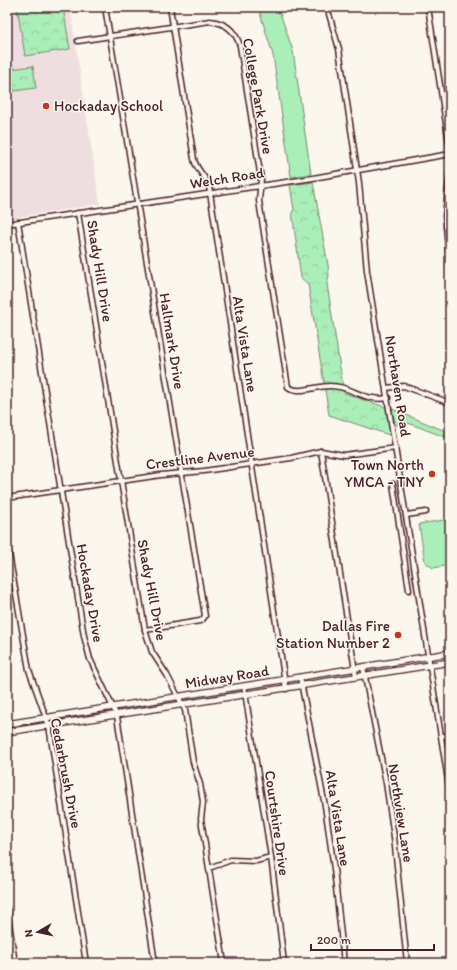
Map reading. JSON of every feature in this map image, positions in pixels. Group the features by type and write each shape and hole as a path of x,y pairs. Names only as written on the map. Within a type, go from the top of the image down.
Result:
{"main road":[{"name":"Midway Road","path":"7,724 450,653"},
{"name":"Midway Road","path":"7,732 117,716 450,662"}],"street":[{"name":"Hallmark Drive","path":"105,7 136,204 142,229 182,473 204,616 200,621 144,630"},
{"name":"Alta Vista Lane","path":"170,7 194,159 198,171 207,181 210,193 286,689"},
{"name":"Northaven Road","path":"327,7 339,49 357,170 367,271 430,657 450,793"},
{"path":"428,7 450,150"},
{"name":"College Park Drive","path":"78,42 210,21 218,22 231,29 237,36 261,185 259,201 288,387 296,391 337,386 369,399 388,398"},
{"name":"Welch Road","path":"7,224 357,170 450,154"},
{"path":"450,172 445,216 450,268"},
{"name":"Shady Hill Drive","path":"78,213 144,630 152,652 168,675 185,710 193,762 200,784 202,802 201,819 224,963"},
{"name":"Hockaday Drive","path":"18,222 84,636 90,659 117,716 155,963"},
{"path":"386,388 404,386 450,403"},
{"name":"Crestline Avenue","path":"7,498 121,480 302,457 321,451 344,455 396,448"},
{"path":"321,451 356,678"},
{"path":"392,484 409,590"},
{"path":"395,499 404,498"},
{"path":"407,516 426,512"},
{"name":"Cedarbrush Drive","path":"7,542 29,670 48,726 86,963"},
{"path":"406,568 415,567"},
{"name":"Northview Lane","path":"363,667 386,783 394,837 408,963"},
{"name":"Alta Vista Lane","path":"300,677 325,806 334,869 344,963"},
{"name":"Courtshire Drive","path":"244,686 271,857 284,963"},
{"path":"442,736 450,735"},
{"path":"209,868 231,860 256,860 271,857"},
{"path":"7,909 15,963"},
{"path":"443,963 450,959"}],"shaded area":[{"name":"Hockaday School","path":"7,7 70,7 100,204 7,219"}],"green space":[{"path":"17,7 63,7 70,49 25,56"},
{"path":"258,7 278,7 293,51 311,174 291,177 273,55"},
{"path":"33,66 36,88 14,91 11,69"},
{"path":"313,182 328,265 329,275 327,284 344,393 388,408 392,436 329,415 308,284 301,278 290,185"},
{"path":"392,409 450,433 450,439 408,423 395,425"},
{"path":"450,519 450,565 433,568 425,562 419,524"}],"place":[{"name":"Hockaday School","path":"46,106"},
{"name":"Town North YMCA - TNY","path":"432,474"},
{"name":"Dallas Fire Station Number 2","path":"398,635"}]}
